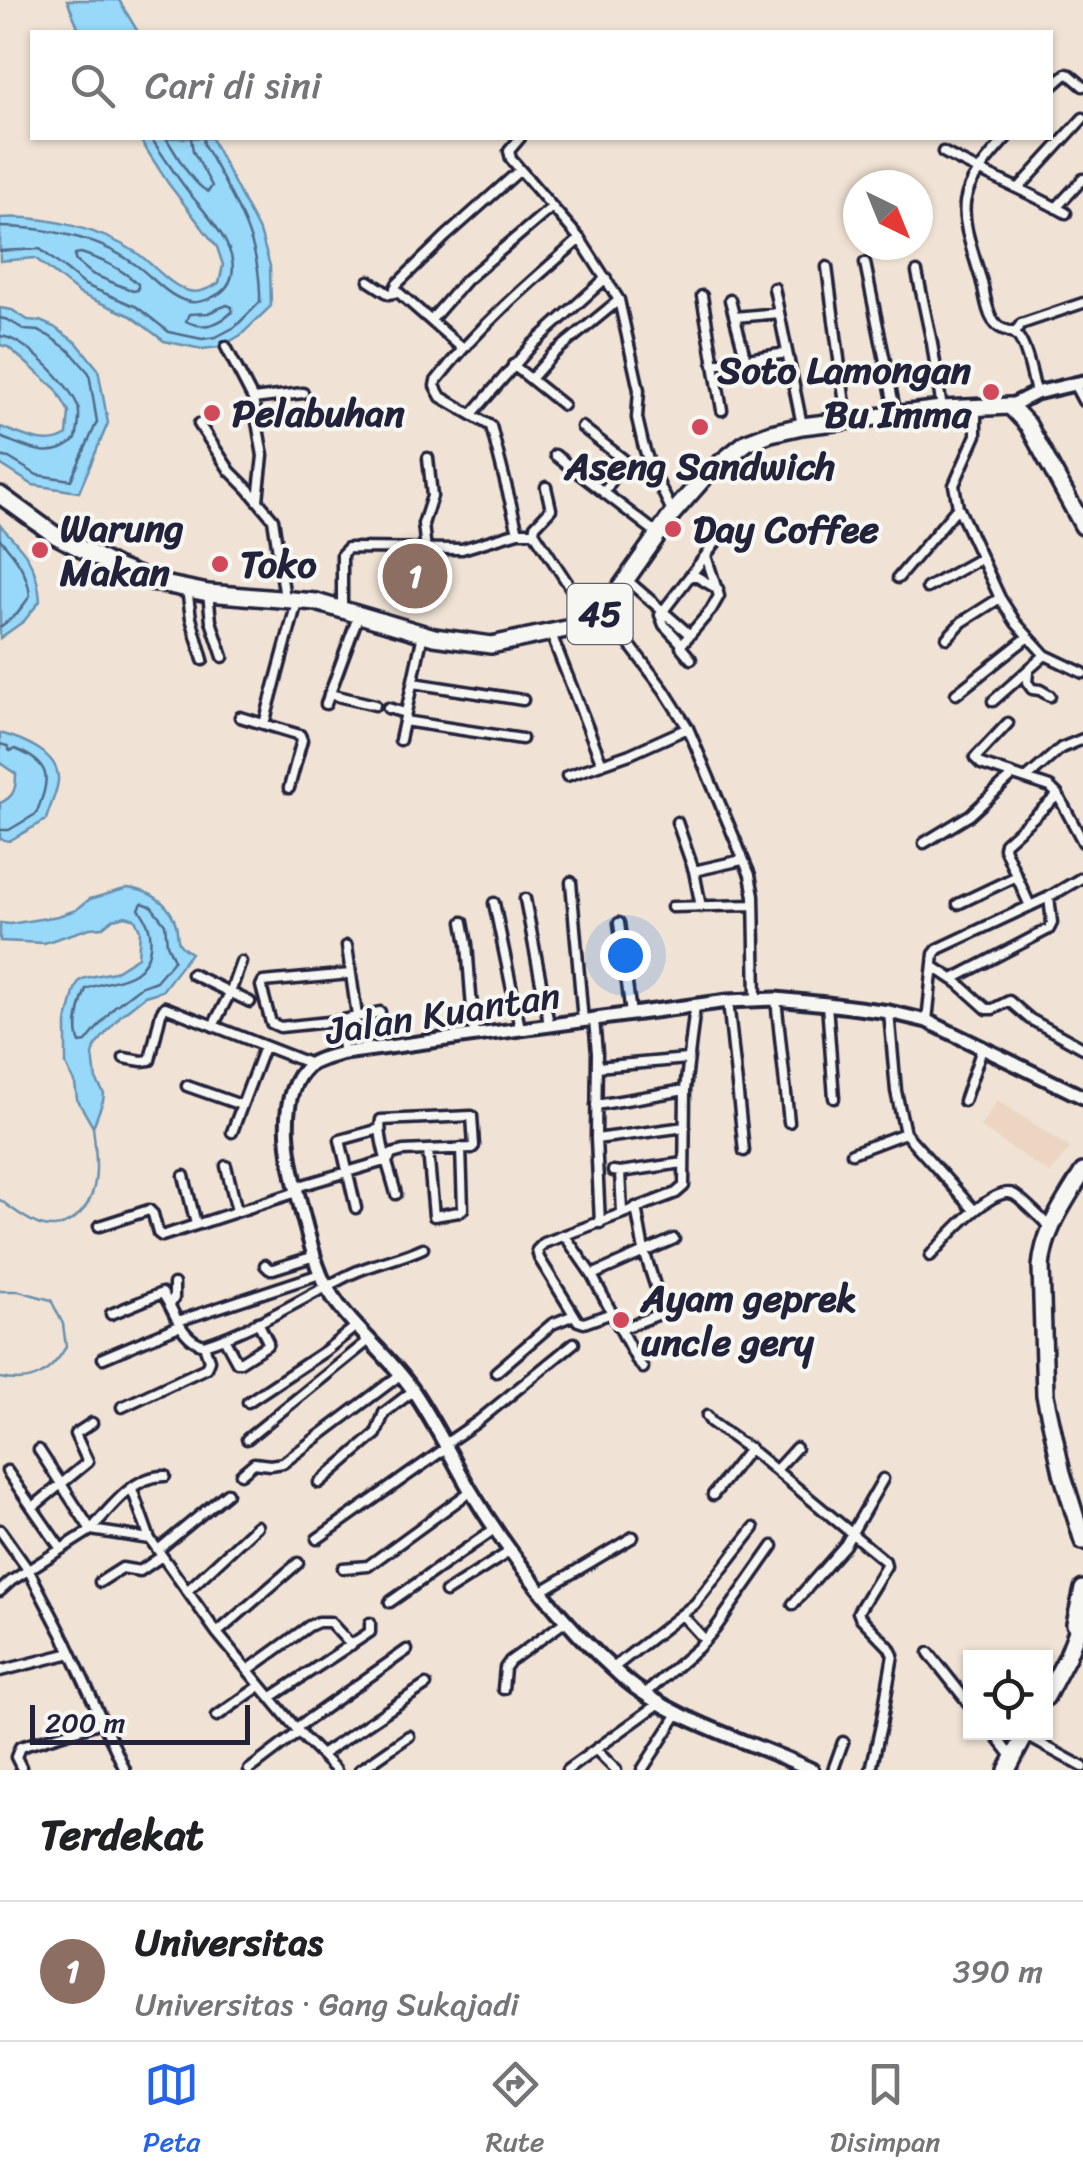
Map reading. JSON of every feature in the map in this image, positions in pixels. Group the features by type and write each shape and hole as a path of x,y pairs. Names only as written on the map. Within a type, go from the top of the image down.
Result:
{"highway":[{"name":"45","path":"0,496 45,529 116,567 154,582 208,593 291,599 448,640 491,645 551,634 597,615 673,513 709,472 747,442 802,426 942,409 1010,406"},
{"path":"1010,406 1028,425 1083,526"},
{"path":"1083,1172 1050,1227 1040,1268 1045,1395 1062,1473 1083,1542"},
{"path":"1053,1687 1077,1654 1083,1589"},
{"path":"1053,1699 1077,1654 1083,1616"},
{"path":"1012,1766 1028,1740"}],"street":[{"path":"1053,85 1070,74 1083,86"},
{"path":"1020,188 1083,118"},
{"path":"518,140 508,154 580,240 619,300 639,390 638,418 643,444 673,513"},
{"path":"1004,140 977,171 963,212 992,320 1015,333"},
{"path":"943,152 1066,213"},
{"path":"462,348 396,288 445,236 520,170"},
{"path":"1056,208 1083,179"},
{"path":"432,320 465,281 552,206"},
{"path":"518,532 493,429 488,422 441,397 436,381 499,309 580,240"},
{"path":"865,263 896,415"},
{"path":"827,266 848,420"},
{"path":"917,272 942,409"},
{"path":"472,414 560,318 606,278"},
{"path":"369,281 390,294 398,292"},
{"path":"774,288 802,426"},
{"path":"702,296 722,410"},
{"path":"531,379 553,354 619,300"},
{"path":"730,300 746,360"},
{"path":"1015,333 1021,324 1083,303"},
{"path":"735,316 779,312"},
{"path":"1015,333 1036,392"},
{"path":"226,348 253,399 263,456 258,500"},
{"path":"712,364 786,353"},
{"path":"514,366 564,405"},
{"path":"1010,406 1036,392 1078,383 1083,401"},
{"path":"253,399 304,394"},
{"path":"976,406 976,435 954,485 958,508 1000,598 1028,637 1045,655 1083,674"},
{"path":"198,424 230,471 272,515 291,599 264,724"},
{"path":"582,427 624,460 604,493"},
{"path":"555,456 658,534"},
{"path":"428,458 432,496 424,520 426,550 436,584"},
{"path":"534,532 550,509 546,486"},
{"path":"898,578 958,508"},
{"path":"326,704 350,612 342,554 346,549 356,546 462,550 518,532 534,532"},
{"path":"534,532 597,615 664,690 688,728 752,885 756,999"},
{"path":"691,659 664,625 662,611 716,542"},
{"path":"682,644 716,602 719,589 706,556"},
{"path":"927,588 981,558"},
{"path":"692,574 719,589"},
{"path":"626,580 689,634"},
{"path":"186,589 202,660"},
{"path":"208,593 211,621 222,657"},
{"path":"946,638 962,622 1000,598"},
{"path":"400,740 424,634"},
{"path":"551,634 602,764"},
{"path":"956,694 1028,637"},
{"path":"993,700 1045,655"},
{"path":"1028,672 1027,682 1032,689 1050,696"},
{"path":"413,683 523,700"},
{"path":"329,694 374,704"},
{"path":"388,708 405,717 522,739"},
{"path":"240,717 298,733 302,739 289,788"},
{"path":"1008,723 975,757 981,764 1050,788 1058,795 1083,842"},
{"path":"567,776 688,728"},
{"path":"1027,778 1061,748 1083,739"},
{"path":"924,843 970,815 1013,776"},
{"path":"1030,906 1005,844 1058,795"},
{"path":"678,822 701,906"},
{"path":"694,871 742,860"},
{"path":"958,904 1016,876"},
{"path":"926,1021 934,954 943,945 1049,898 1083,877"},
{"path":"571,882 597,1067 600,1223"},
{"path":"953,979 1050,929 1049,898"},
{"path":"525,899 549,1024"},
{"path":"494,903 520,1028"},
{"path":"672,908 754,905"},
{"path":"463,922 474,1034"},
{"path":"619,924 632,1014"},
{"path":"346,946 357,1016"},
{"path":"213,1026 241,962"},
{"path":"934,967 986,1009 993,1010 1009,1001 1030,1019 1083,1048"},
{"path":"192,974 250,1002"},
{"path":"350,974 266,980 261,984 274,1026 380,1012"},
{"path":"776,999 789,1122"},
{"name":"Jalan Kuantan","path":"812,1770 706,1726 645,1694 566,1621 542,1591 471,1491 413,1392 355,1327 323,1280 289,1156 287,1124 298,1080 311,1064 344,1053 728,1000 776,999 889,1012 926,1021 1083,1096"},
{"path":"728,1000 744,1151"},
{"path":"827,1004 834,1098"},
{"path":"612,1313 580,1322 538,1254 540,1245 682,1190 688,1059 695,1006"},
{"path":"124,1058 151,1058 165,1008 311,1064"},
{"path":"889,1012 904,1133 974,1210"},
{"path":"338,1020 344,1053"},
{"path":"964,1101 982,1046"},
{"path":"232,1132 264,1047"},
{"path":"597,1067 688,1059"},
{"path":"187,1086 240,1106"},
{"path":"596,1105 686,1090"},
{"path":"100,1226 149,1210 160,1236 388,1160 394,1153 474,1146 471,1115 381,1120 380,1129 388,1160 396,1194"},
{"path":"596,1139 685,1127"},
{"path":"356,1208 340,1140 380,1129"},
{"path":"852,1152 904,1133"},
{"path":"428,1150 434,1216 462,1209 461,1148"},
{"path":"622,1212 617,1172 683,1163"},
{"path":"226,1166 237,1211"},
{"path":"184,1176 196,1224"},
{"path":"930,1256 974,1210 1010,1193 1050,1227"},
{"path":"621,1328 663,1310 644,1251 636,1207"},
{"path":"565,1236 592,1275 643,1368"},
{"path":"592,1275 674,1238"},
{"path":"103,1358 179,1323 356,1272 424,1248"},
{"path":"265,1265 273,1269 314,1256"},
{"path":"204,1346 258,1322 323,1280"},
{"path":"170,1305 174,1284"},
{"path":"111,1314 164,1294 179,1323 190,1339 204,1346 209,1360 207,1367 122,1406"},
{"path":"496,1372 552,1324 574,1315"},
{"path":"224,1338 240,1362 267,1345 258,1322"},
{"path":"248,1402 355,1327"},
{"path":"246,1439 368,1341"},
{"path":"318,1540 574,1344"},
{"path":"241,1474 254,1463 283,1463 400,1374"},
{"path":"319,1483 376,1434 384,1413 413,1392"},
{"path":"707,1416 886,1563 858,1612 892,1655 871,1770"},
{"path":"33,1507 88,1462 75,1434 92,1422"},
{"path":"713,1495 750,1448"},
{"path":"776,1470 796,1448"},
{"path":"39,1450 91,1530 150,1539"},
{"path":"7,1471 61,1549"},
{"path":"0,1591 91,1530 132,1488 150,1477 166,1476"},
{"path":"793,1604 840,1550 883,1479"},
{"path":"132,1488 150,1539 217,1633 336,1770"},
{"path":"343,1568 368,1566 471,1491"},
{"path":"100,1582 122,1568 140,1571 227,1493"},
{"path":"187,1591 257,1526"},
{"path":"390,1602 496,1528"},
{"path":"613,1668 706,1592 754,1528"},
{"path":"0,1530 28,1571 71,1653 125,1770"},
{"path":"542,1591 633,1537"},
{"path":"645,1694 705,1640 773,1546"},
{"path":"446,1592 512,1550"},
{"path":"217,1633 298,1563"},
{"path":"682,1615 705,1640"},
{"path":"503,1689 505,1668 510,1661 566,1621"},
{"path":"248,1670 314,1623 330,1622 350,1645"},
{"path":"270,1698 370,1632 370,1623"},
{"path":"250,1770 407,1650"},
{"path":"0,1671 71,1653"},
{"path":"929,1653 963,1696"},
{"path":"321,1755 426,1685"},
{"path":"217,1716 260,1686"},
{"path":"567,1770 660,1702"},
{"path":"642,1770 679,1712"},
{"path":"21,1767 17,1751 25,1744 102,1722"},
{"path":"360,1770 409,1736"},
{"path":"997,1740 1012,1766"},
{"path":"1039,1740 1083,1767"},
{"path":"832,1770 843,1742"},
{"path":"596,1750 616,1770"}],"shaded area":[{"path":"997,1100 1070,1148 1050,1174 980,1127"}],"water":[{"path":"67,0 119,0 137,30 79,30"},
{"path":"140,140 212,140 261,235 270,266 271,306 241,335 220,347 202,349 164,341 131,316 80,294 35,258 0,261 0,218 35,219 89,231 122,244 189,291 219,283 223,265 217,247"},
{"path":"0,308 54,327 77,343 98,369 108,423 79,492 33,485 0,464 0,427 51,441 67,435 69,412 56,389 8,347 0,345"},
{"path":"0,525 28,559 40,601 24,621 0,638"},
{"path":"0,733 29,743 46,755 57,771 58,781 46,820 9,841 0,839 0,803 13,792 16,774 0,763"},
{"path":"128,888 149,894 166,906 179,942 191,953 162,991 145,996 121,1015 96,1045 96,1079 104,1094 93,1127 77,1099 66,1065 66,1024 79,981 114,972 138,957 140,930 135,919 113,919 103,927 44,943 0,941 0,923 58,916 76,910 90,899"}],"waterway":[{"path":"0,1200 48,1227 63,1225 81,1213 95,1179 93,1127"},
{"path":"0,1291 19,1291 51,1300 63,1324 66,1347 39,1375 22,1380 0,1378"}],"place":[{"name":"Soto Lamongan Bu Imma","path":"991,392"},
{"name":"Pelabuhan","path":"212,413"},
{"name":"Aseng Sandwich","path":"700,427"},
{"name":"Day Coffee","path":"673,529"},
{"name":"Warung Makan","path":"40,550"},
{"name":"Toko","path":"220,564"},
{"name":"Universitas","path":"415,576"},
{"name":"Ayam geprek uncle gery","path":"621,1320"}]}
